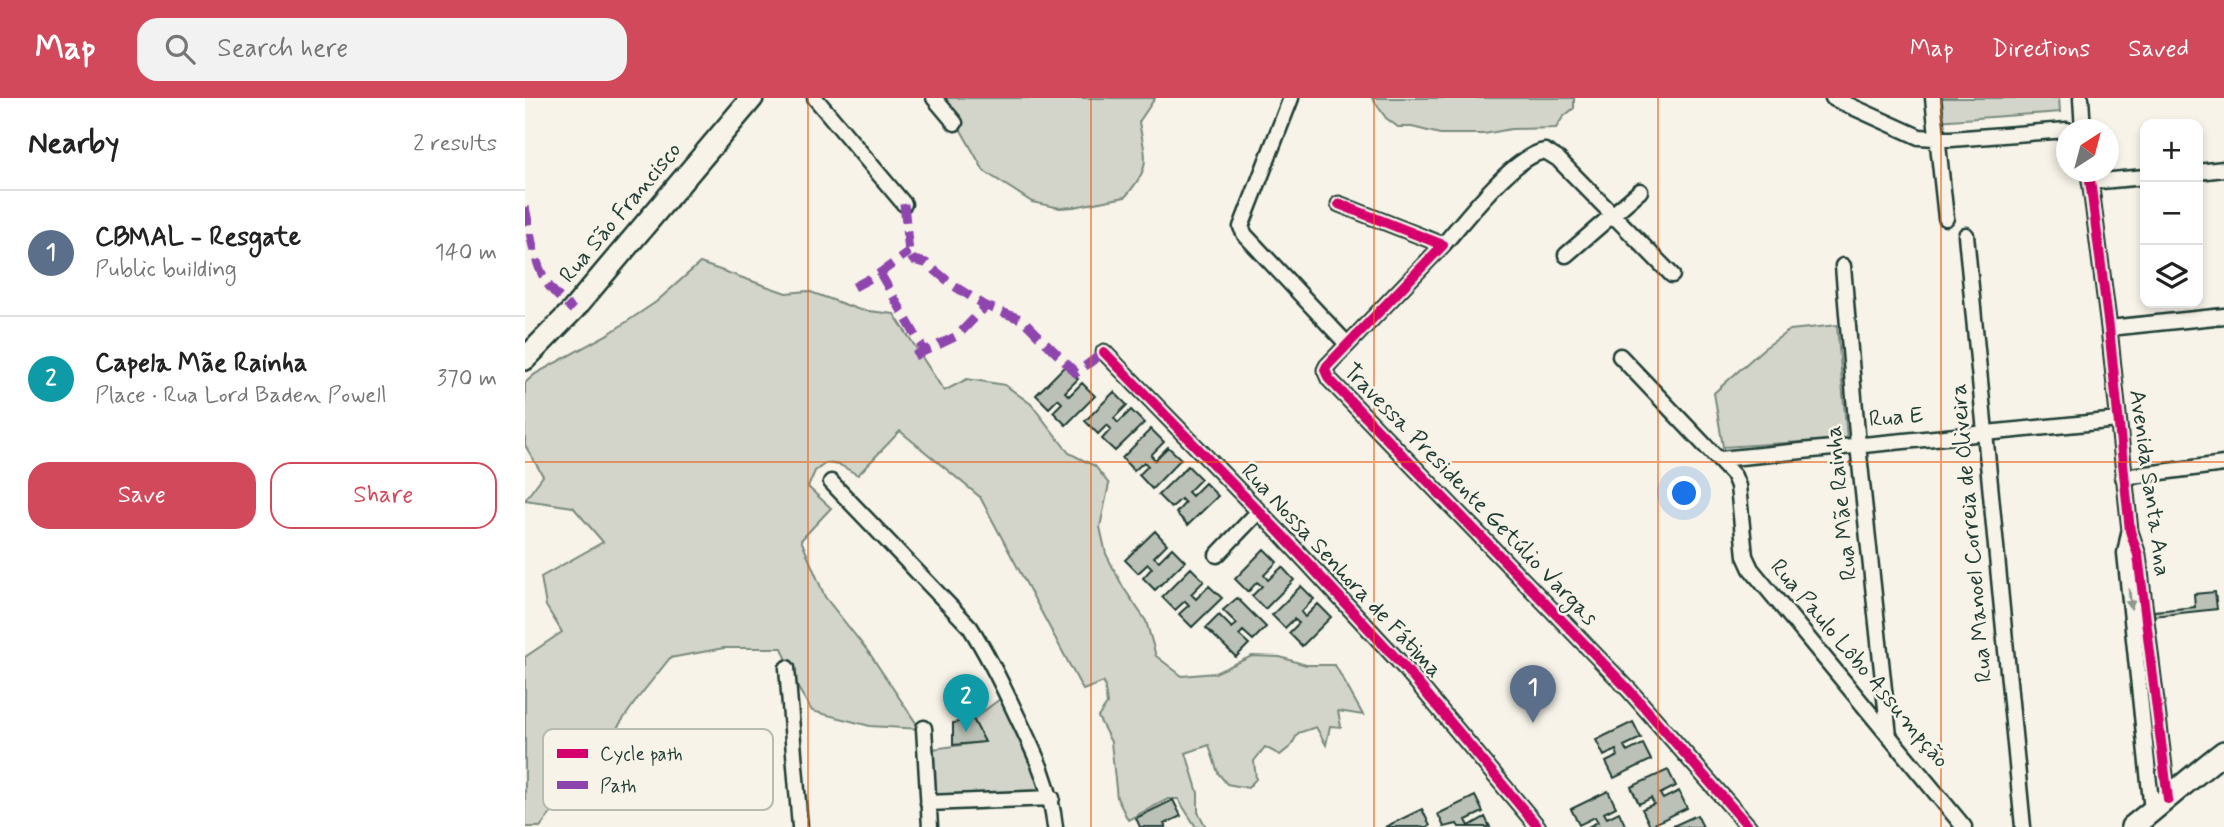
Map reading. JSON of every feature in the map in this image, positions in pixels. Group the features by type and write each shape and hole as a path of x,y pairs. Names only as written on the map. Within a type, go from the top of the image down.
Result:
{"street":[{"name":"Rua São Francisco","path":"528,354 573,310 752,98"},
{"path":"815,98 904,204"},
{"path":"934,98 955,123"},
{"path":"1291,98 1241,227 1245,235 1347,344"},
{"path":"1833,98 1920,137 1937,139 2056,130"},
{"path":"1933,98 1946,218"},
{"path":"2078,119 2081,98"},
{"name":"Travessa Presidente Getúlio Vargas","path":"1611,215 1557,159 1545,150 1538,152 1512,169 1325,370 1329,379 1630,691 1749,827"},
{"path":"2203,171 2224,169"},
{"path":"2119,177 2140,177"},
{"name":"Avenida Santa Ana","path":"2090,182 2109,328 2123,477 2130,531 2138,555 2160,805"},
{"path":"1566,256 1640,191"},
{"path":"1339,204 1443,244"},
{"path":"1611,215 1672,275"},
{"name":"Rua Manoel Correia de Oliveira","path":"1966,234 2023,827"},
{"name":"Rua Mãe Rainha","path":"1843,266 1858,445 1889,736"},
{"path":"2109,328 2224,316"},
{"name":"Rua Nossa Senhora de Fátima","path":"1104,352 1259,511 1405,668 1538,827"},
{"name":"Rua Paulo Lôbo Assumpção","path":"1620,356 1734,476 1738,486 1745,556 1751,569 1837,684 1889,736 1964,827"},
{"name":"Rua E","path":"1720,459 2118,420"},
{"path":"2123,477 2224,464"},
{"path":"831,482 971,626 988,653 1045,776 1052,798 1055,827"},
{"name":"Rua Nossa Senhora de Fátima","path":"1217,555 1259,511"},
{"path":"787,668 800,827"},
{"path":"924,728 930,827"},
{"path":"2132,827 2185,781 2224,752"},
{"path":"2160,805 2181,794 2224,762"},
{"path":"928,803 1052,798"}],"shaded area":[{"path":"938,98 1155,98 1139,122 1145,154 1143,170 1125,197 1060,208 1032,202 984,171 949,109"},
{"path":"1372,98 1574,98 1574,108 1563,117 1556,128 1511,129 1484,134 1440,134 1412,127 1398,127 1386,118"},
{"path":"1935,98 2059,98 2060,112 1937,121"},
{"path":"700,263 786,293 808,291 860,310 894,314 944,391 967,379 1005,385 1031,404 1069,453 1095,466 1109,484 1100,527 1106,554 1123,587 1146,621 1156,656 1182,676 1215,673 1252,656 1280,657 1306,665 1335,665 1363,715 1338,711 1341,727 1330,726 1326,745 1316,727 1298,733 1291,746 1280,755 1265,747 1254,761 1256,779 1248,788 1227,784 1218,773 1209,745 1186,753 1198,793 1198,812 1206,827 1196,827 1178,799 1168,799 1128,820 1117,798 1111,742 1098,717 1107,704 1104,682 1083,690 980,497 900,431 858,475 840,465 826,463 815,471 808,487 831,508 801,540 825,597 870,654 920,729 870,726 812,711 798,688 782,648 724,648 670,658 616,729 543,729 543,810 554,810 540,827 525,827 525,657 562,632 546,606 541,577 603,542 573,507 525,500 543,476 525,445 525,383 535,374 610,333 656,302"},
{"path":"1837,325 1847,439 1723,447 1714,393 1763,349 1790,330"},
{"path":"1000,699 1045,792 935,795 932,749 984,742 973,719"}],"building":[{"path":"1065,366 1078,379 1065,392 1069,396 1082,383 1095,396 1066,425 1053,412 1062,403 1058,399 1049,408 1036,395"},
{"path":"1114,392 1127,405 1114,418 1118,423 1131,410 1144,423 1115,451 1102,439 1111,429 1107,425 1098,434 1085,421"},
{"path":"1151,429 1164,442 1151,455 1155,460 1168,447 1181,459 1152,489 1139,475 1148,466 1144,462 1134,471 1122,458"},
{"path":"1188,466 1201,479 1188,492 1192,496 1205,483 1218,496 1188,525 1176,513 1185,503 1181,499 1171,508 1158,495"},
{"path":"1155,531 1167,544 1154,557 1159,561 1172,548 1185,561 1155,590 1143,578 1152,568 1148,564 1138,573 1125,560"},
{"path":"1264,549 1277,562 1264,575 1268,580 1282,567 1294,580 1265,609 1252,596 1262,586 1257,582 1248,592 1235,579"},
{"path":"1191,568 1204,581 1191,594 1196,599 1209,586 1222,598 1192,627 1179,614 1189,605 1185,601 1175,610 1162,597"},
{"path":"1301,586 1314,599 1301,612 1305,617 1318,604 1331,617 1302,646 1289,633 1299,623 1294,619 1285,628 1272,615"},
{"path":"2215,592 2217,609 2154,616 2154,611 2195,607 2194,594"},
{"path":"1237,598 1266,627 1253,640 1243,631 1239,635 1249,644 1236,657 1206,628 1219,615 1232,628 1237,624 1223,610"},
{"path":"973,719 985,742 953,745 953,723"},
{"path":"1633,722 1641,738 1624,746 1627,752 1643,744 1651,760 1614,778 1606,762 1618,756 1616,750 1604,756 1596,740"},
{"path":"1668,770 1676,786 1660,794 1663,799 1679,791 1687,808 1650,826 1642,809 1654,804 1651,798 1639,804 1631,787"},
{"path":"1608,791 1616,807 1604,813 1607,818 1619,812 1626,827 1588,827 1598,822 1595,817 1579,825 1571,809"},
{"path":"1475,796 1483,812 1466,820 1469,826 1485,817 1490,827 1459,827 1457,824 1444,827 1438,814"},
{"path":"1173,800 1181,816 1164,824 1166,827 1140,827 1136,818"},
{"path":"1422,809 1430,826 1385,827"},
{"path":"1697,815 1703,827 1671,827"}],"marked path":[{"path":"904,204 909,252 913,260 926,263 954,286 986,306 1023,320 1076,373 1104,352"},
{"path":"525,207 539,268 549,286 573,310"},
{"path":"854,287 880,273 909,252"},
{"path":"880,273 925,352"},
{"path":"914,356 957,336 986,306"}],"cycle path":[{"path":"2090,182 2130,531 2138,555 2168,799"},
{"path":"1339,204 1443,245 1327,366 1325,370 1329,379 1630,691 1749,827"},
{"path":"1104,352 1281,534 1405,668 1538,827"}],"place":[{"name":"CBMAL - Resgate","path":"1533,723"},
{"name":"Capela Mãe Rainha","path":"966,732"}]}
